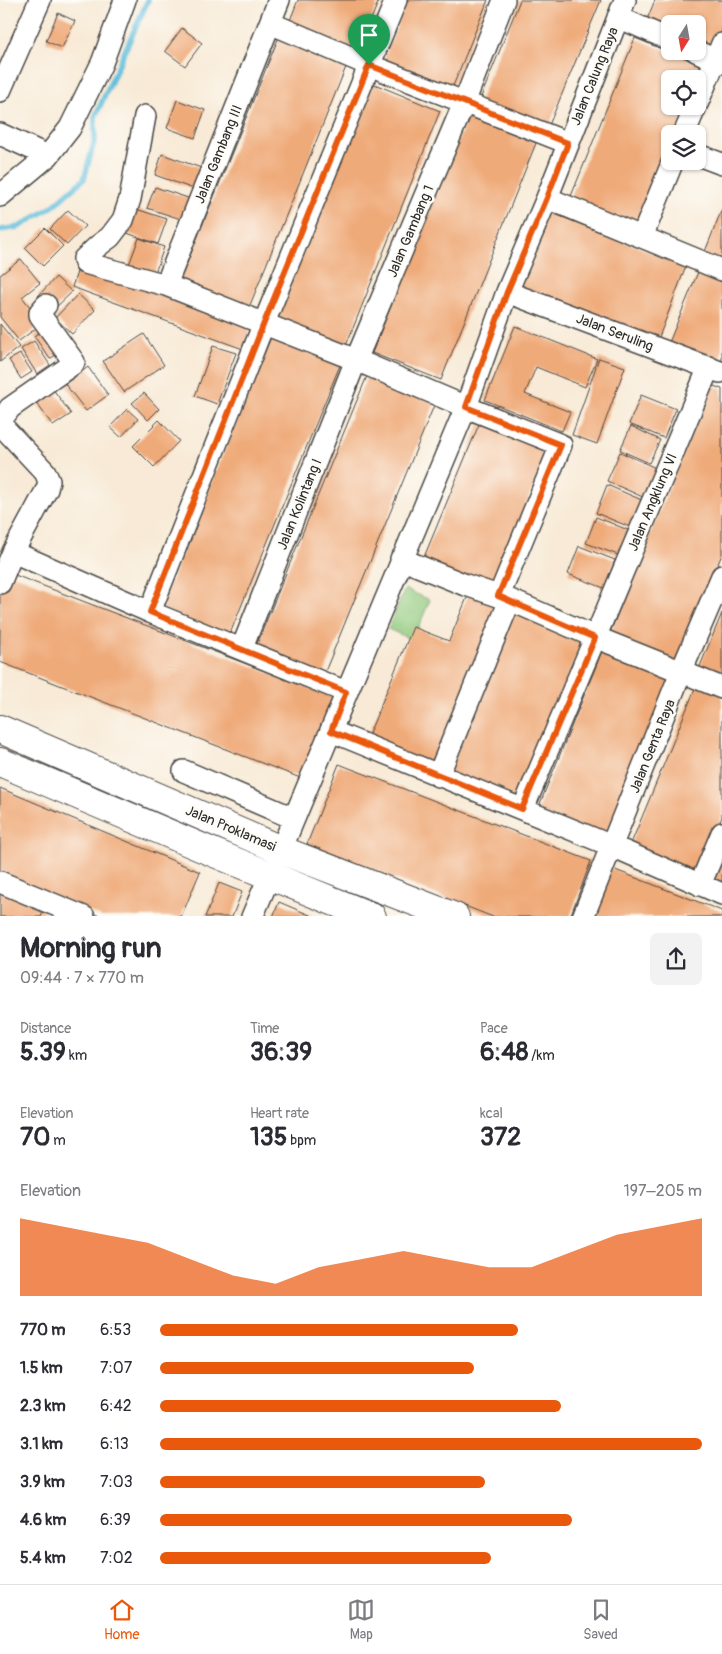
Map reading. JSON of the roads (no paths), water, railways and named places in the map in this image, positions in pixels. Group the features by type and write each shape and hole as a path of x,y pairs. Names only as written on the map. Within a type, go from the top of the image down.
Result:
{"street":[{"path":"0,91 40,0"},
{"path":"0,196 48,156 70,128 102,63 125,0"},
{"name":"Jalan Gambang III","path":"166,285 279,0"},
{"path":"150,612 264,323 396,0"},
{"name":"Jalan Gambang 1","path":"356,360 464,103 504,0"},
{"path":"621,8 661,34"},
{"name":"Jalan Calung Raya","path":"281,850 466,407 507,292 547,198 621,8"},
{"path":"270,23 369,65 568,143"},
{"path":"706,78 714,54"},
{"path":"144,116 130,199 123,220 110,237 84,259 86,264 166,285 356,360 561,445 438,776"},
{"path":"0,134 48,156"},
{"path":"706,158 722,164"},
{"path":"642,237 669,170"},
{"path":"547,198 722,270"},
{"name":"Jalan Seruling","path":"507,292 715,370"},
{"path":"0,582 13,552 47,489 49,481 45,472 3,426 2,420 10,408 73,364 73,358 40,315 46,305"},
{"name":"Jalan Kolintang I","path":"242,648 356,360"},
{"name":"Jalan Angklung VI","path":"522,809 595,638 715,370"},
{"path":"13,552 150,612 346,692"},
{"path":"401,559 504,598 595,638 722,688"},
{"name":"Jalan Genta Raya","path":"584,916 681,672 722,576"},
{"path":"331,731 612,846 722,894"},
{"name":"Jalan Proklamasi","path":"3,739 281,850 455,916"},
{"name":"Jalan Proklamasi","path":"0,762 372,916"},
{"path":"184,771 293,818"},
{"path":"700,885 722,833"},
{"path":"252,916 270,875"},
{"path":"0,882 45,909 84,916"}],"waterway":[{"path":"0,230 19,227 52,207 84,179 95,139 95,117 148,0"}]}
